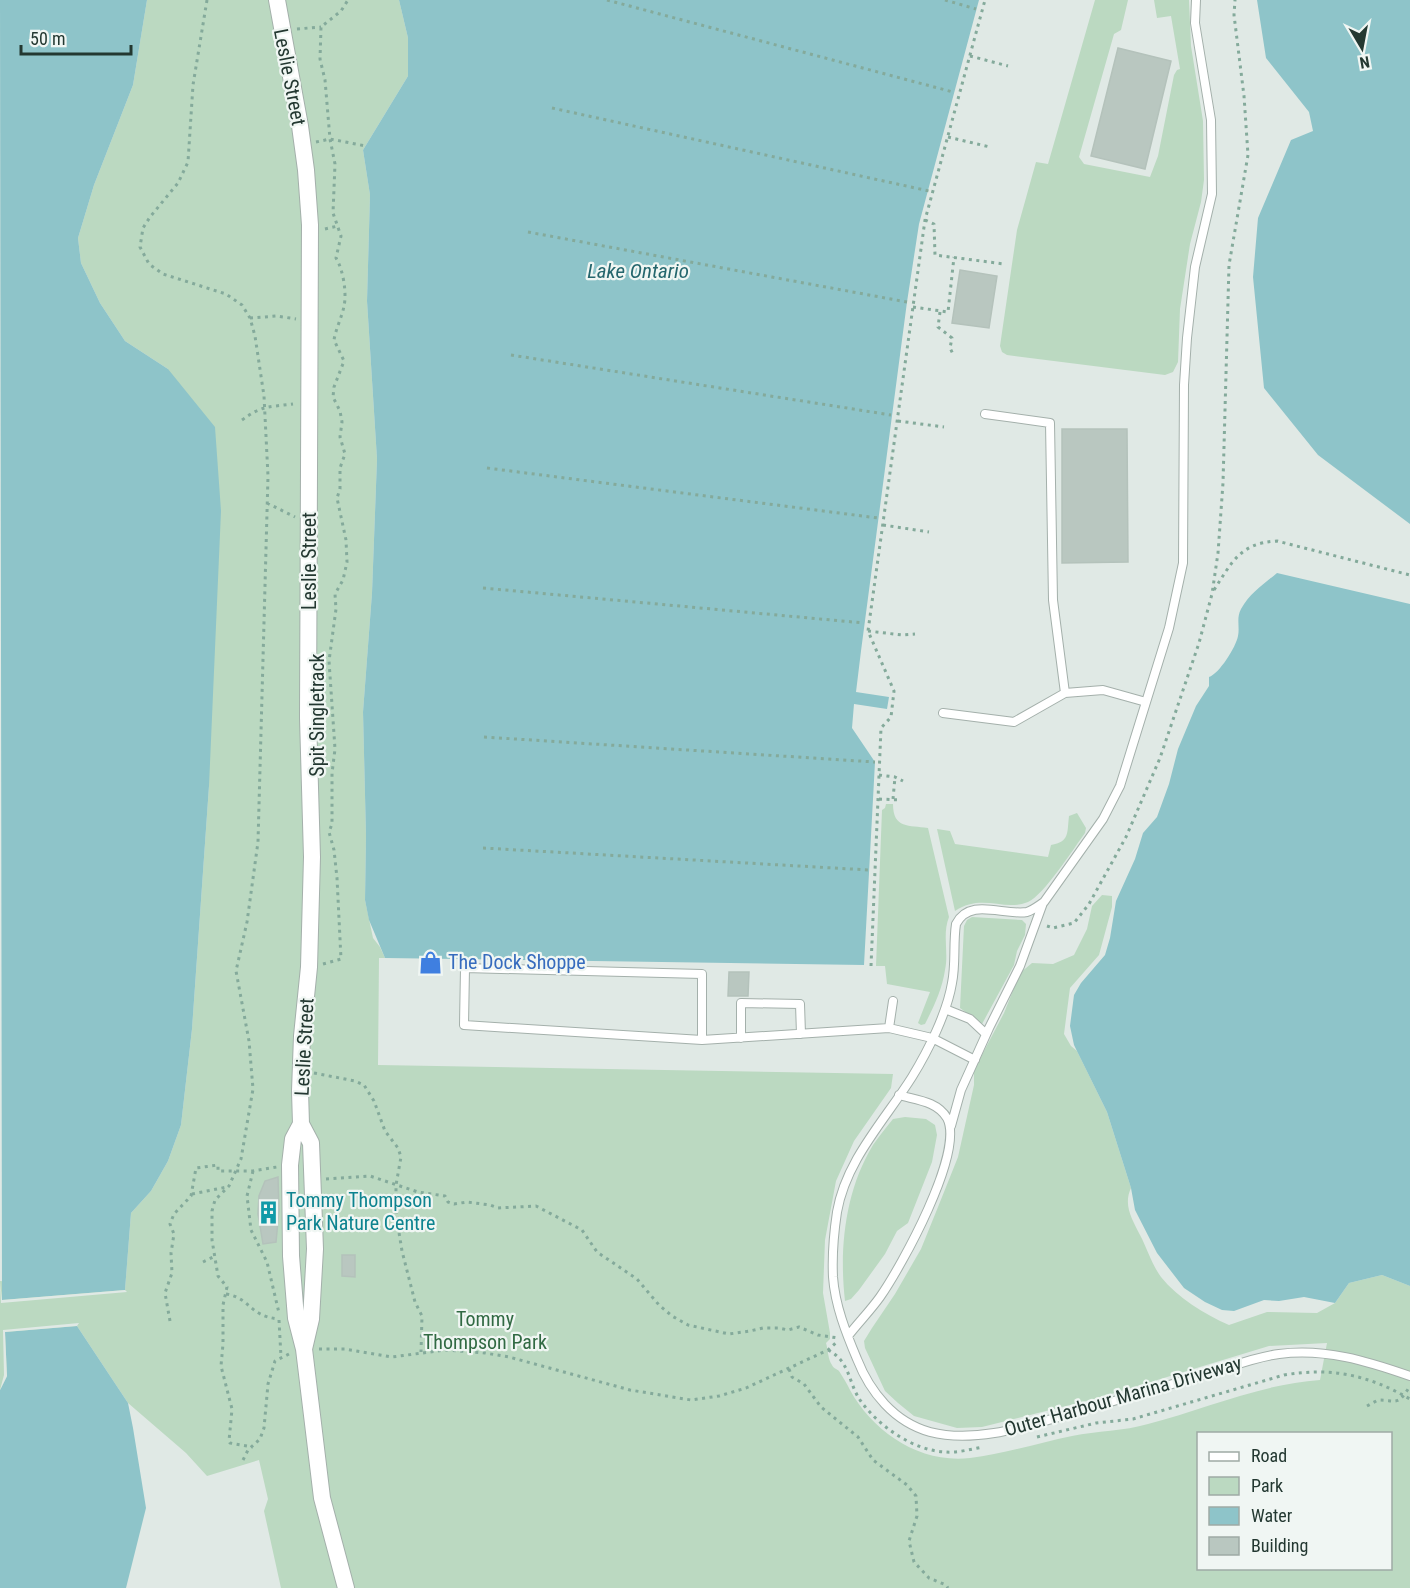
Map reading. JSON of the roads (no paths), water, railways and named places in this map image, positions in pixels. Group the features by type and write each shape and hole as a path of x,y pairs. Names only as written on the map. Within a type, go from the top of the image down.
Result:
{"street":[{"name":"Leslie Street","path":"277,0 300,126 310,225 308,718 312,857 309,967 301,1071 302,1124 311,1143 315,1249 311,1319 304,1349"},
{"name":"Leslie Street","path":"302,1124 293,1139 290,1165 291,1257 296,1318 304,1349 322,1498 346,1588"}],"lane":[{"path":"846,1337 879,1298 912,1244 948,1158 951,1127 961,1090 1020,966 1044,902 1111,805 1120,786 1168,628 1183,563 1184,384 1195,267 1212,194 1211,120 1195,24 1196,0"},
{"path":"985,414 1050,423 1053,600 1065,693"},
{"path":"943,713 1014,722 1065,693 1104,690 1146,702"},
{"name":"Outer Harbour Marina Driveway","path":"1044,902 1026,912 976,909 963,913 956,924 953,982 945,1009 911,1078 857,1159 838,1210 833,1277 846,1337 862,1372 886,1407 905,1421 929,1431 955,1435 982,1434 1027,1427 1255,1358 1280,1354 1309,1352 1338,1355 1371,1362 1410,1376"},
{"path":"702,1040 702,974 465,968 464,1025 702,1040 889,1028 932,1038 975,1060"},
{"path":"889,1028 893,1001"},
{"path":"741,1038 741,1003 800,1004 801,1034"},
{"path":"945,1009 970,1019 986,1034"},
{"path":"899,1095 928,1102 939,1108 951,1127"}],"water":[{"path":"0,0 147,0 133,85 94,185 78,238 81,263 100,303 125,341 168,369 215,427 221,511 209,786 192,1029 181,1125 168,1161 151,1191 131,1213 125,1290 2,1300"},
{"name":"Lake Ontario","path":"399,0 979,0 919,224 861,651 856,692 889,697 887,709 854,704 852,728 875,762 864,965 385,958 369,920 365,900 363,712 372,593 377,459 367,301 370,195 363,150 408,76 408,38"},
{"path":"1257,0 1410,0 1410,524 1318,455 1264,388 1253,277 1258,218 1291,140 1313,131 1309,112 1266,58"},
{"path":"1277,573 1410,604 1410,1286 1382,1275 1349,1283 1335,1303 1304,1297 1279,1301 1264,1300 1234,1311 1222,1310 1184,1288 1157,1253 1135,1210 1131,1188 1107,1112 1074,1045 1070,1026 1074,995 1081,983 1105,955 1116,901 1135,859 1143,833 1157,817 1178,749 1196,706 1209,686 1209,677 1222,666 1234,647 1239,629 1238,619 1245,603"},
{"path":"77,1326 128,1403 133,1428 146,1508 126,1588 0,1588 0,1390 7,1376 5,1332"}],"place":[{"name":"The Dock Shoppe","path":"430,962"},
{"name":"Tommy Thompson Park Nature Centre","path":"268,1212"}],"park label":[{"name":"Tommy Thompson Park","path":"485,1330"}]}
